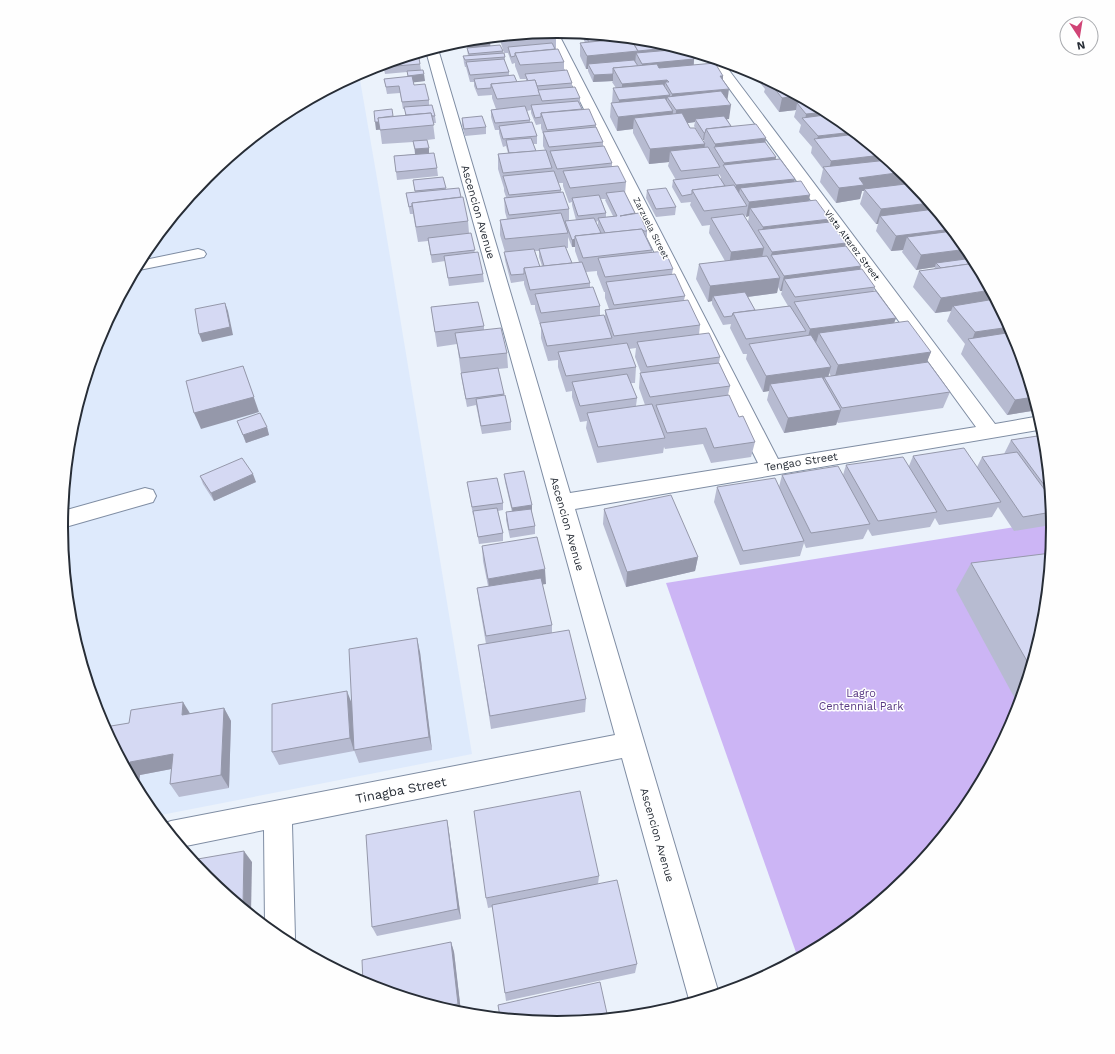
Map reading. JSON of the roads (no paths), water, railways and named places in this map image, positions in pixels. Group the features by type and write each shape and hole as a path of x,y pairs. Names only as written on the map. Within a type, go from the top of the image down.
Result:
{"street":[{"name":"Zarzuela Street","path":"555,38 771,467"},
{"name":"Ascencion Avenue","path":"434,54 703,994"},
{"name":"Vista Altarez Street","path":"719,65 990,431"},
{"path":"144,265 198,254"},
{"name":"Tengao Street","path":"561,503 1035,424"},
{"path":"69,518 145,496"},
{"name":"Tinagba Street","path":"177,834 631,744"},
{"path":"278,814 280,930"}],"park label":[{"name":"Lagro Centennial Park","path":"861,699"}]}
